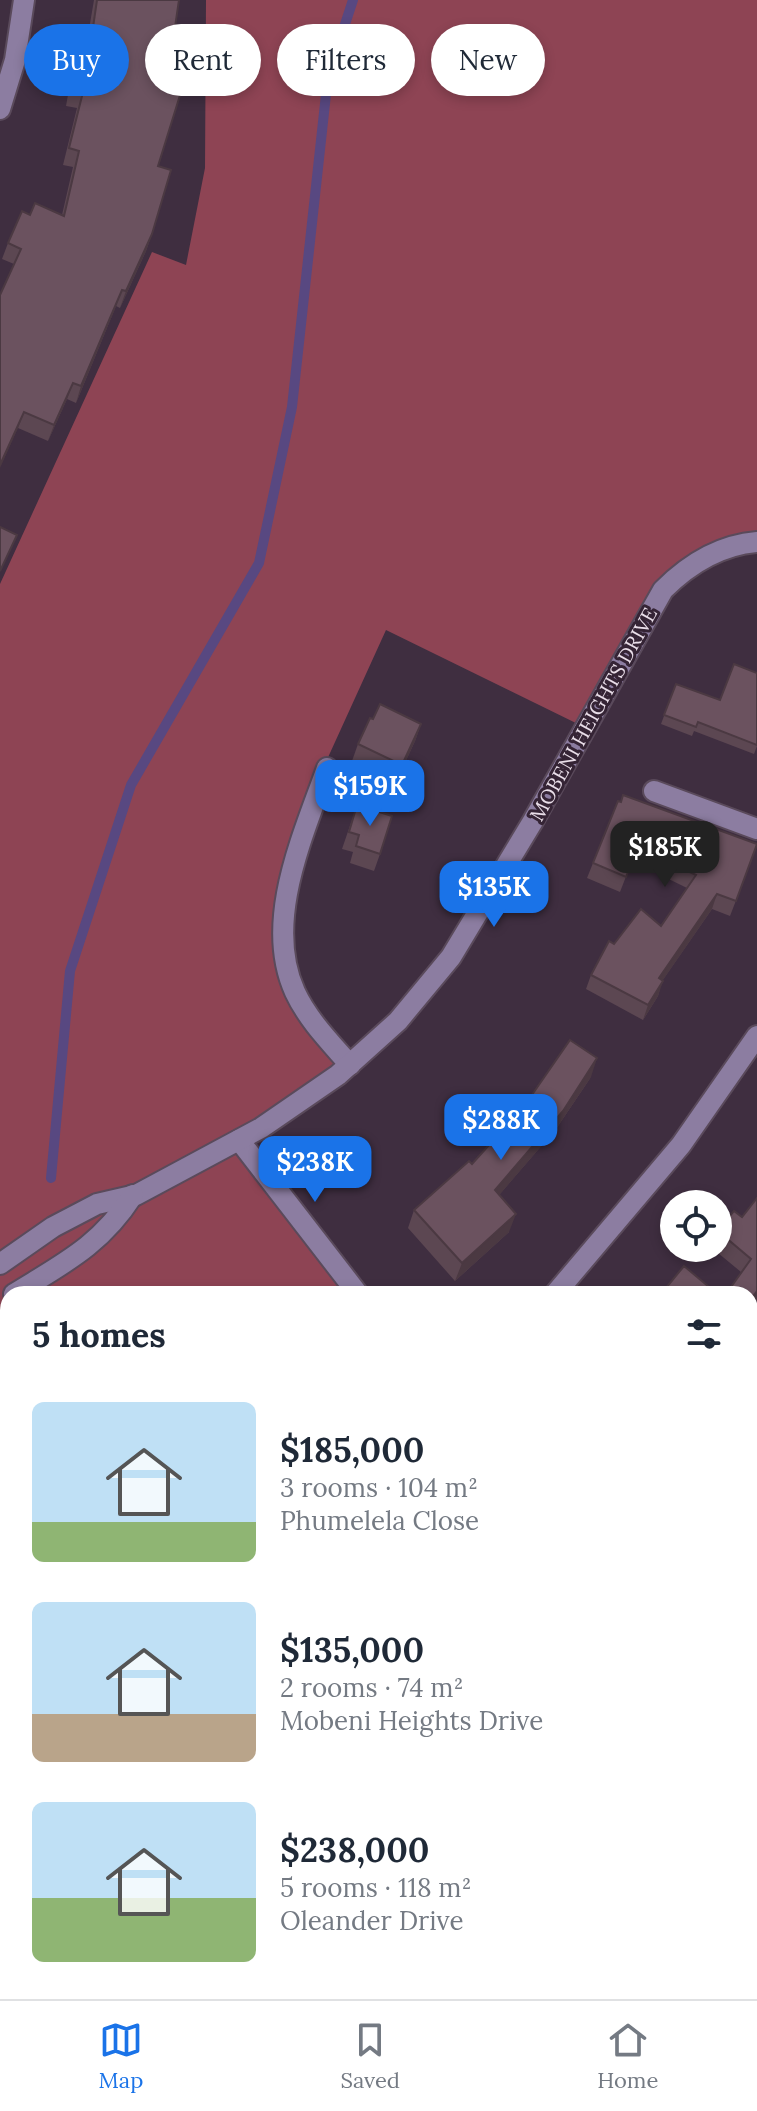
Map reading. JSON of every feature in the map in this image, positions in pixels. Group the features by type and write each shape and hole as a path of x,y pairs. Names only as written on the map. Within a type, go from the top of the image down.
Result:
{"street":[{"path":"0,109 8,59 24,0"},
{"name":"MOBENI HEIGHTS DRIVE","path":"1,1261 53,1227 86,1210 133,1195 239,1140 305,1099 350,1065 417,1002 451,957 533,821 663,590 681,572 710,554 757,542"},
{"path":"327,768 298,854 281,932 285,965 295,993 311,1020 350,1065"},
{"path":"654,791 757,829"},
{"path":"562,1286 652,1181 757,1036"},
{"path":"239,1140 352,1286"},
{"name":"MOBENI HEIGHTS DRIVE","path":"29,1286 113,1226 133,1195"},
{"path":"1,1261 13,1286"}],"shaded area":[{"path":"206,0 757,0 757,541 681,571 584,727 386,630 325,764 298,853 283,965 349,1065 237,1138 351,1286 0,1286 0,584 152,252 186,265 205,168 205,96 261,96 261,24 206,24"}],"building":[{"path":"97,0 179,0 175,24 145,24 145,96 180,96 158,166 171,170 152,234 126,291 122,290 81,386 73,383 54,425 24,412 0,465 0,295 21,249 8,243 22,211 30,215 35,203 64,216 79,151 69,148 82,96 129,96 129,24 93,24"},
{"path":"0,527 17,535 0,571"},
{"path":"734,664 757,673 757,745 698,722 696,727 664,715 676,684 720,700"},
{"path":"380,704 421,724 402,765 358,744"},
{"path":"623,795 757,844 736,901 717,894 659,978 663,981 648,1005 591,975 609,941 614,944 641,909 661,926 696,875 638,847 626,877 593,863"},
{"path":"357,805 392,816 380,854 356,846 359,835 349,832"},
{"path":"570,1040 597,1058 563,1111 495,1190 516,1214 462,1263 414,1210 469,1161 472,1164 525,1105"},
{"path":"757,1198 757,1286 732,1286 751,1259 732,1243 734,1211 742,1217"},
{"path":"684,1266 708,1286 668,1286"}],"waterway":[{"path":"51,1178 70,971 131,785 259,563 292,407 328,76 353,0"}]}
